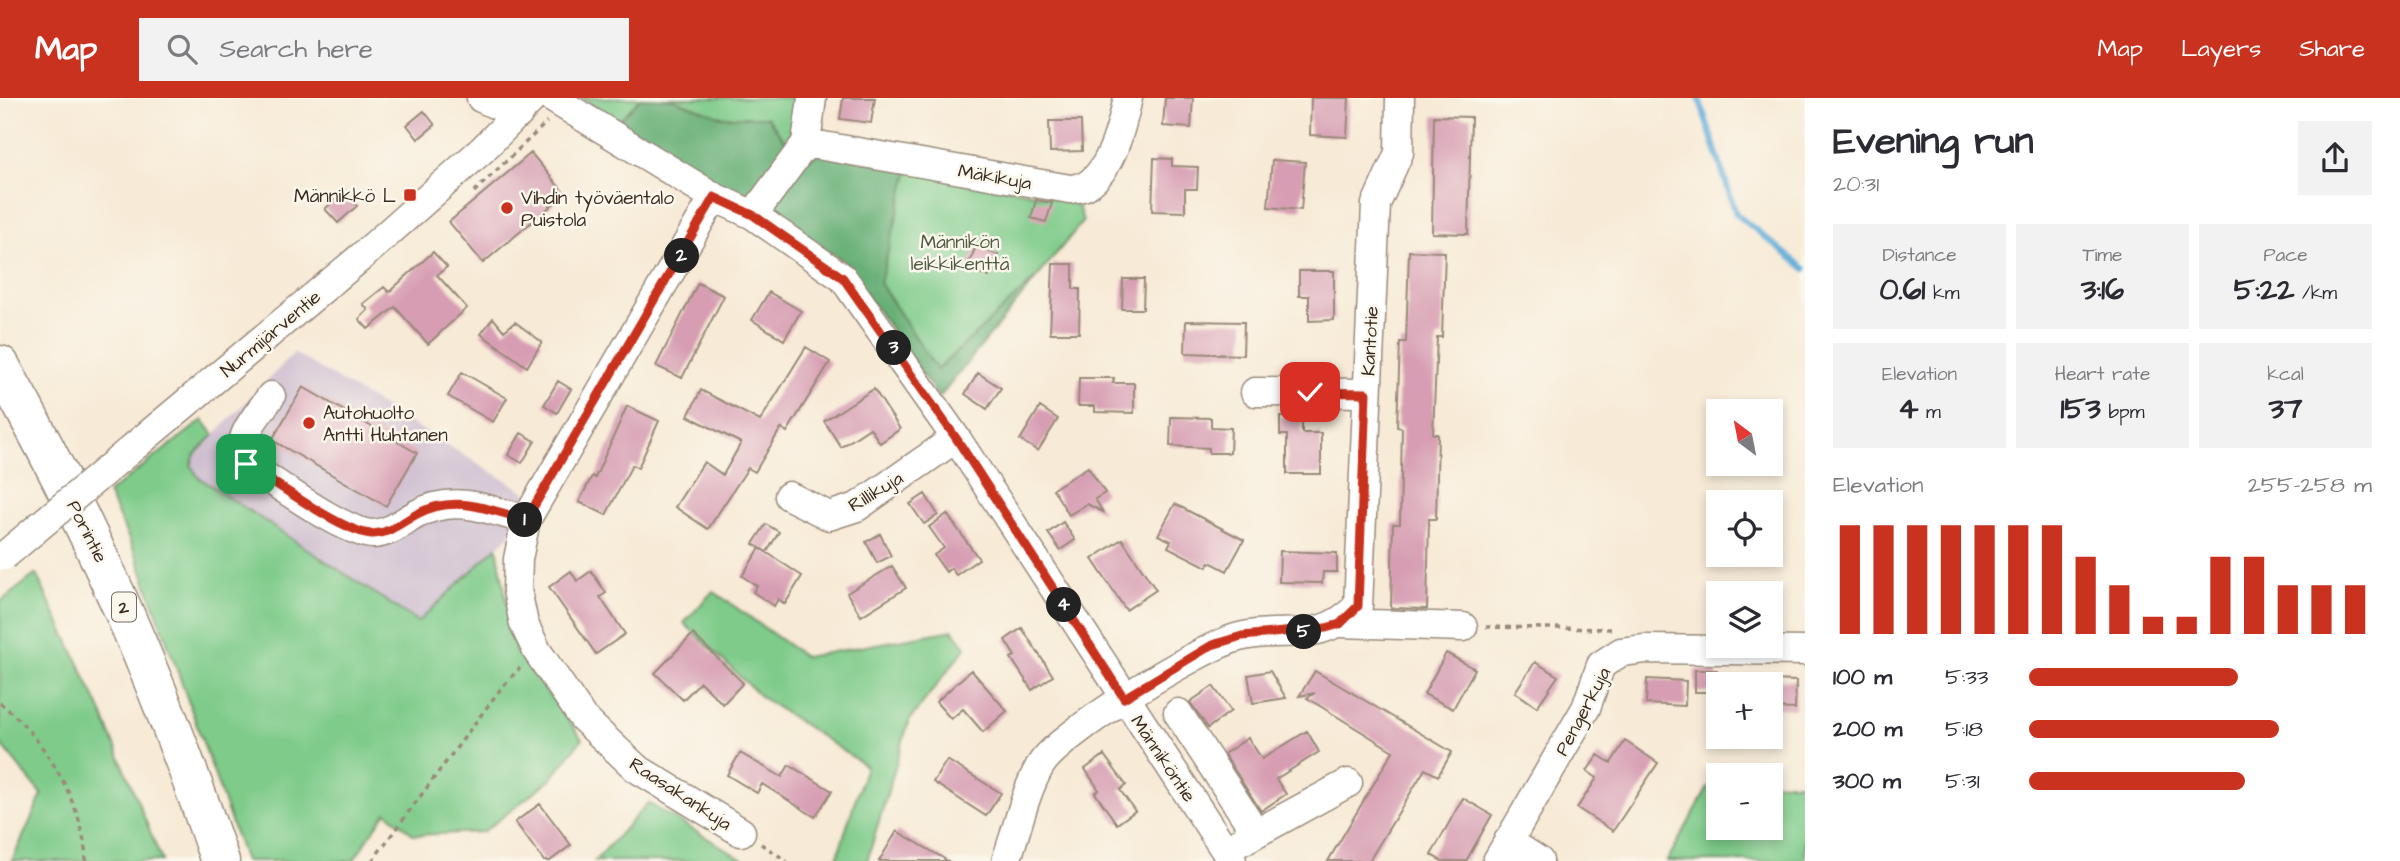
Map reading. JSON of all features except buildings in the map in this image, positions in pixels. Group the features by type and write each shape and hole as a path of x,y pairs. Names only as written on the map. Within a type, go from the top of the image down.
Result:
{"highway":[{"name":"Porintie","path":"0,365 87,527 121,600 183,751 220,861"}],"street":[{"path":"481,98 525,106"},
{"name":"Männiköntie","path":"552,98 714,197 753,215 843,278 956,438 1228,856"},
{"path":"753,215 806,143 812,98"},
{"name":"Mäkikuja","path":"806,143 1070,189 1087,186 1103,167 1121,126 1128,98"},
{"name":"Kantotie","path":"1340,624 1358,606 1376,204 1399,153 1400,98"},
{"name":"Nurmijärventie","path":"2,558 361,257 525,106"},
{"name":"Raasakankuja","path":"714,197 526,520 518,559 517,590 524,624 537,651 583,718 636,768 741,832"},
{"path":"1255,392 1366,393"},
{"path":"271,396 242,438 240,450 246,464 346,526 371,534 392,530 439,504 467,503 526,520"},
{"name":"Rillikuja","path":"789,496 829,516 857,507 956,438"},
{"path":"1006,861 1040,764 1065,741 1124,698 1212,645 1242,636 1301,632 1340,624 1463,627"},
{"name":"Pengerkuja","path":"1503,851 1586,708 1601,665 1620,652 1645,649 1805,651"},
{"path":"1178,713 1256,833"},
{"path":"1228,856 1256,833 1348,783"},
{"path":"1503,851 1539,861"}],"path":[{"path":"1463,627 1623,629"},
{"path":"372,861 502,687 537,651"},
{"path":"0,703 22,725 53,765 76,818 86,861"},
{"name":"Raasakankuja","path":"741,832 787,861"}],"shaded area":[{"path":"294,353 527,493 509,536 418,622 198,477 191,466 195,454"}],"green space":[{"path":"582,98 641,98 617,123"},
{"path":"641,98 672,99 722,117 767,117 788,145 759,184 744,195 735,197 617,123"},
{"path":"662,98 799,98 788,145 767,117 722,117"},
{"path":"821,153 909,169 880,283 937,370 1039,275 939,398 842,260 771,217 770,204 804,160"},
{"name":"Männikön leikkikenttä","path":"909,169 1065,200 1078,206 1083,221 1039,275 937,370 880,283"},
{"path":"203,420 214,435 195,454 191,465 198,477 418,622 497,547 515,650 582,739 550,780 483,832 414,835 386,812 353,861 245,861 137,557 108,493"},
{"path":"36,574 99,706 162,861 12,861 42,795 0,743 0,602"},
{"path":"713,591 805,657 953,630 966,647 909,721 867,861 836,861 866,766 760,696 684,623"},
{"path":"1783,783 1805,783 1805,861 1667,861 1706,791 1706,840 1783,840"},
{"path":"648,803 746,861 595,861"}],"waterway":[{"path":"1699,98 1736,214 1805,269"}],"place":[{"name":"Männikkö L","path":"410,195"},
{"name":"Vihdin työväentalo Puistola","path":"507,208"},
{"name":"Autohuolto Antti Huhtanen","path":"309,423"}],"route":[{"path":"246,464 346,526 371,534 392,530 416,514 439,504 467,503 526,520 714,197 753,215 824,262 843,278 956,438 1124,698 1212,645 1242,636 1326,628 1340,624 1358,606 1366,393 1310,392"}]}
